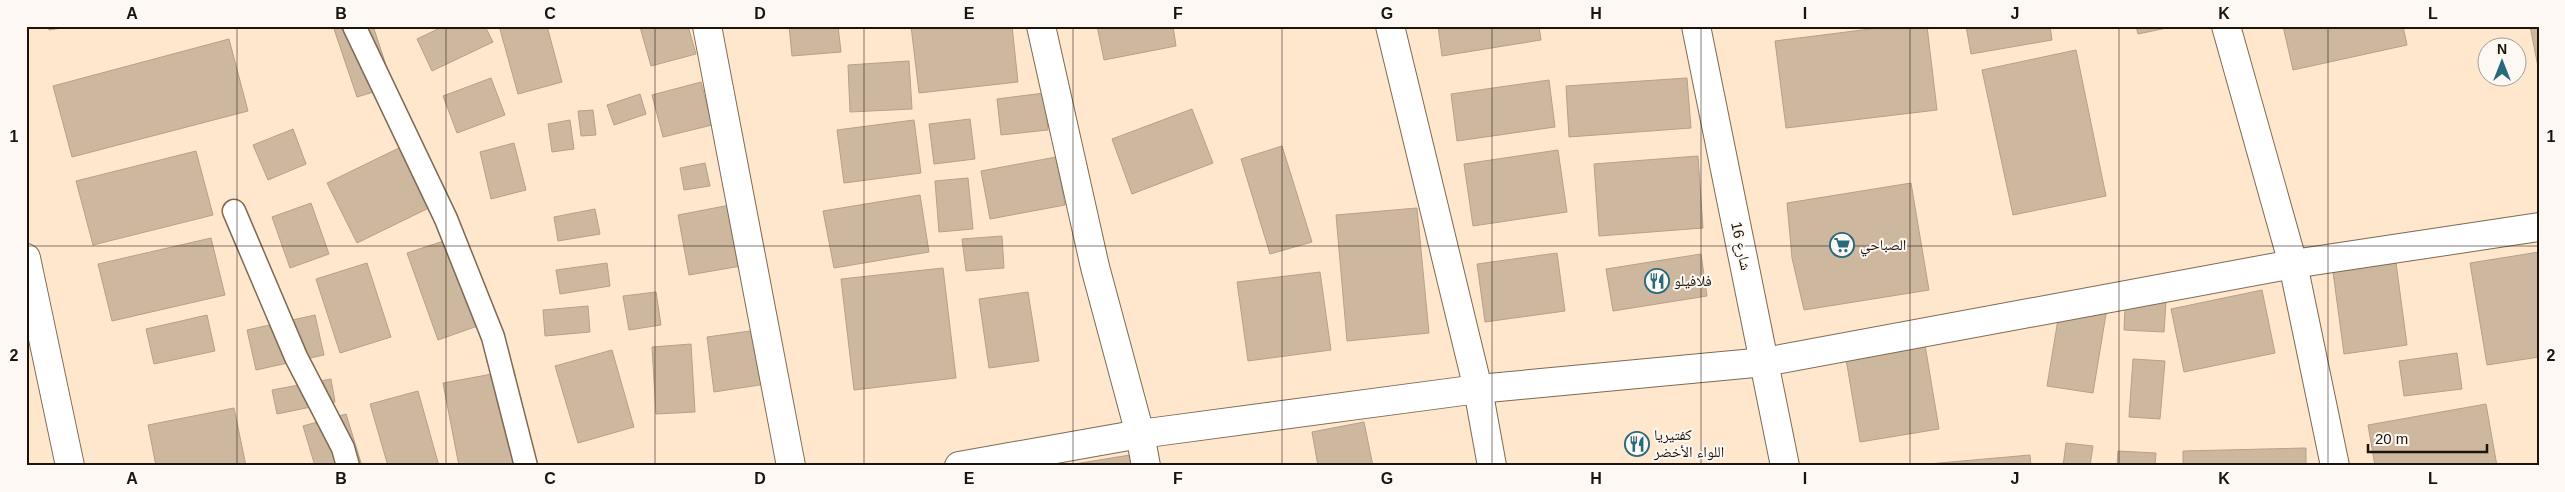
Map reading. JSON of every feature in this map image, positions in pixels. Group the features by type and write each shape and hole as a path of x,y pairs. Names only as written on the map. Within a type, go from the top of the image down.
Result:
{"street":[{"path":"707,26 791,466"},
{"path":"1041,26 1095,267 1140,434 1146,466"},
{"path":"1390,26 1478,389 1492,466"},
{"name":"شارع 16","path":"1696,26 1785,466"},
{"path":"2226,26 2293,264 2335,466"},
{"path":"959,466 1140,434 1478,389 1765,362 2293,264 2539,227"},
{"path":"26,258 70,466"}],"lane":[{"path":"354,26 446,219 489,328 526,466"},
{"path":"234,211 296,357 343,448 348,466"}],"building":[{"path":"48,26 75,26 49,30"},
{"path":"333,26 373,26 393,86 357,97"},
{"path":"444,26 485,26 493,42 432,71 417,39"},
{"path":"499,26 547,26 562,82 518,94"},
{"path":"688,26 696,54 651,66 640,27"},
{"path":"789,26 838,26 841,52 792,56"},
{"path":"911,26 1012,26 1018,82 919,93"},
{"path":"1097,26 1173,26 1176,46 1104,60"},
{"path":"1438,26 1539,26 1541,40 1442,56"},
{"path":"1894,26 1927,26 1937,110 1786,128 1775,41"},
{"path":"1966,26 2050,26 2052,40 1971,54"},
{"path":"2136,26 2176,26 2138,34"},
{"path":"2283,26 2403,26 2407,45 2293,70"},
{"path":"2530,26 2539,26 2539,72"},
{"path":"229,39 248,111 72,157 53,86"},
{"path":"2076,50 2106,196 2013,215 1982,70"},
{"path":"909,61 912,109 850,112 848,65"},
{"path":"491,78 505,115 457,133 443,96"},
{"path":"1687,78 1691,128 1569,137 1566,86"},
{"path":"1549,80 1555,127 1457,141 1451,94"},
{"path":"701,82 712,125 663,137 652,95"},
{"path":"1044,93 1048,130 1001,135 997,99"},
{"path":"640,94 646,114 614,125 607,105"},
{"path":"1192,109 1213,163 1132,194 1112,139"},
{"path":"593,110 596,135 581,136 578,111"},
{"path":"970,119 975,159 934,164 929,124"},
{"path":"570,120 574,149 552,152 548,124"},
{"path":"914,120 921,173 844,183 837,130"},
{"path":"293,129 306,164 268,180 253,145"},
{"path":"514,143 526,190 491,199 480,152"},
{"path":"405,145 435,205 357,243 327,183"},
{"path":"1282,146 1312,242 1270,254 1241,159"},
{"path":"1558,150 1567,212 1473,226 1464,164"},
{"path":"196,151 213,215 93,245 76,181"},
{"path":"1698,156 1703,228 1599,236 1594,164"},
{"path":"1056,157 1065,205 990,219 981,171"},
{"path":"705,163 710,186 684,190 680,168"},
{"path":"968,178 973,229 939,232 935,181"},
{"path":"1911,183 1929,290 1804,310 1792,258 1787,203"},
{"path":"920,195 929,252 834,268 823,211"},
{"path":"311,203 329,254 290,268 272,217"},
{"path":"730,205 741,266 689,275 678,215"},
{"path":"1417,208 1429,333 1347,341 1336,215"},
{"path":"595,209 600,234 558,241 554,217"},
{"path":"1002,236 1004,268 966,271 962,239"},
{"path":"456,237 486,323 438,340 407,253"},
{"path":"211,238 225,295 112,321 98,264"},
{"path":"2539,252 2539,357 2487,365 2470,263"},
{"path":"1557,253 1565,311 1485,322 1477,264"},
{"path":"1701,254 1707,296 1613,311 1606,269"},
{"path":"367,263 391,337 340,353 316,279"},
{"path":"607,263 610,286 560,294 556,270"},
{"path":"2396,263 2407,345 2344,354 2333,272"},
{"path":"943,268 956,378 854,390 841,279"},
{"path":"1320,272 1331,350 1248,361 1237,282"},
{"path":"2126,283 2167,286 2164,332 2124,330"},
{"path":"2262,290 2275,353 2184,372 2171,309"},
{"path":"656,292 661,325 629,330 623,296"},
{"path":"1028,292 1039,361 989,368 979,299"},
{"path":"2061,301 2107,308 2093,393 2047,386"},
{"path":"588,306 590,332 545,336 543,310"},
{"path":"207,315 215,351 154,364 146,329"},
{"path":"315,315 324,355 256,370 247,330"},
{"path":"757,330 766,384 714,392 707,337"},
{"path":"691,344 695,412 656,414 652,347"},
{"path":"1925,345 1939,429 1860,442 1846,359"},
{"path":"612,350 634,427 578,443 555,366"},
{"path":"2457,353 2462,389 2404,396 2399,361"},
{"path":"2133,359 2165,361 2160,419 2129,417"},
{"path":"514,370 532,464 459,466 443,383"},
{"path":"331,379 335,402 277,414 272,390"},
{"path":"418,391 439,466 388,466 370,404"},
{"path":"2486,404 2497,466 2375,466 2368,425"},
{"path":"234,408 246,466 156,466 148,425"},
{"path":"346,414 362,466 315,466 303,426"},
{"path":"1364,422 1373,466 1318,466 1312,432"},
{"path":"2066,443 2093,446 2090,466 2063,466"},
{"path":"2306,448 2306,466 2183,466 2183,451"},
{"path":"2118,451 2156,453 2155,466 2117,466"},
{"path":"1130,455 1132,466 1062,466"},
{"path":"2030,455 2031,466 1928,466 1928,464"}],"place":[{"name":"الصباحي","path":"1842,245"},
{"name":"فلافيلو","path":"1657,281"},
{"name":"كفتيريا اللواء الأخضر","path":"1637,444"}]}
